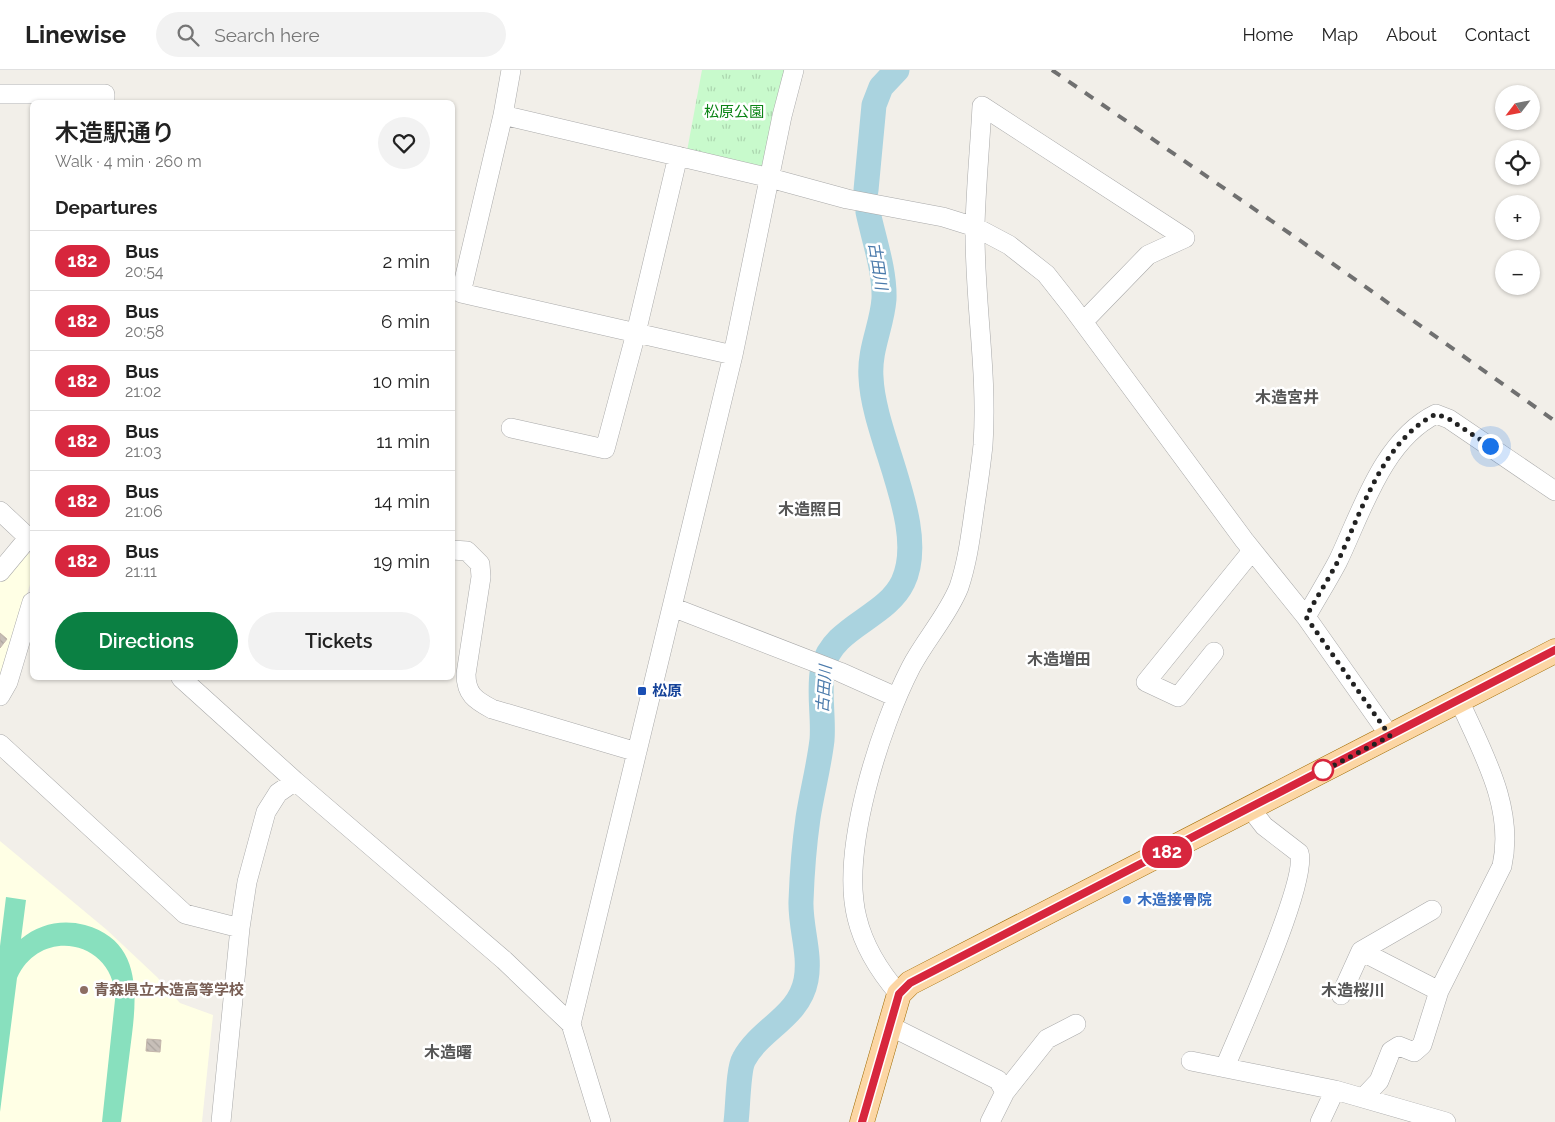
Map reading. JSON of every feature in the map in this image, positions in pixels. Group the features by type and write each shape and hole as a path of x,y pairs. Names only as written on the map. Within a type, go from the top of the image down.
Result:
{"main road":[{"path":"862,1122 899,994 910,983 1555,650"}],"street":[{"path":"511,70 503,115 461,293 733,355"},
{"path":"571,1024 733,355 794,70"},
{"path":"0,94 105,94 105,100"},
{"path":"899,994 884,977 864,940 856,916 854,885 857,836 867,788 886,718 912,665 958,590 968,556 983,445 983,389 975,227 982,106 1185,238 1148,256 1083,322"},
{"path":"503,115 770,178 848,199 943,217 975,227 1009,245 1046,274 1252,551 1306,617 1390,736"},
{"path":"511,428 605,449 636,333 678,156"},
{"path":"1306,617 1337,562 1374,480 1397,448 1425,420 1436,414 1449,419 1555,491"},
{"path":"0,512 30,538"},
{"path":"0,572 30,540"},
{"path":"455,550 468,551 480,564 481,578 466,674 466,686 477,701 492,709 637,752"},
{"path":"1214,652 1178,697 1146,682 1252,551"},
{"path":"672,607 840,672 896,697"},
{"path":"0,696 8,682 30,609"},
{"path":"184,680 295,780 504,960 571,1024 601,1122"},
{"path":"1363,1098 1379,1081 1391,1051 1399,1046 1414,1052 1422,1045 1439,991 1502,866 1507,845 1504,811 1493,778 1459,700"},
{"path":"0,744 185,914 240,928"},
{"path":"220,1122 240,928 247,882 266,812 278,793 295,780"},
{"path":"1225,1067 1272,953 1300,877 1300,853 1264,826 1250,808"},
{"path":"1341,995 1362,951 1432,910"},
{"path":"1362,951 1439,991"},
{"path":"990,1122 1005,1092 1047,1039 1076,1024"},
{"path":"890,1026 998,1080 1005,1092"},
{"path":"1191,1061 1335,1090 1446,1122"},
{"path":"1320,1122 1335,1090"}],"shaded area":[{"path":"17,542 30,554 30,584 0,681 0,562"},
{"name":"青森県立木造高等学校","path":"0,841 107,930 157,977 180,1003 213,1015 202,1122 0,1122"}],"green space":[{"name":"松原公園","path":"702,70 785,70 761,170 687,151"},
{"path":"6,897 26,900 21,939 43,926 59,923 76,923 105,933 119,945 128,960 133,976 134,1013 121,1122 102,1122 115,1000 112,980 103,964 91,953 75,947 59,946 43,951 28,961 17,978 0,1112 0,946"}],"building":[{"path":"0,633 7,639 0,648"},
{"path":"147,1039 161,1040 160,1052 146,1051"}],"waterway":[{"name":"古田川","path":"866,190 874,105 881,87 897,70"},
{"name":"古田川","path":"736,1122 739,1080 744,1059 751,1048 796,1004 806,980 807,960 801,911 802,880 808,818 822,740 821,685 823,667 837,641 885,605 895,594 903,582 909,560 909,535 905,509 880,427 871,377 872,357 883,309 884,288 868,212"}],"railway":[{"path":"1052,70 1295,237 1555,421"}],"bus line":[{"name":"182","path":"862,1122 899,994 910,983 1555,650"}],"place":[{"name":"松原","path":"642,691"},
{"name":"木造接骨院","path":"1127,900"},
{"name":"青森県立木造高等学校","path":"84,990"}],"district":[{"name":"木造宮井","path":"1287,397"},
{"name":"木造照日","path":"810,509"},
{"name":"木造増田","path":"1059,659"},
{"name":"木造桜川","path":"1353,990"},
{"name":"木造曙","path":"448,1052"}],"route":[{"path":"1323,770 1321,772 1390,736 1306,617 1337,562 1374,480 1397,448 1425,420 1436,414 1449,419 1490,446"}]}
